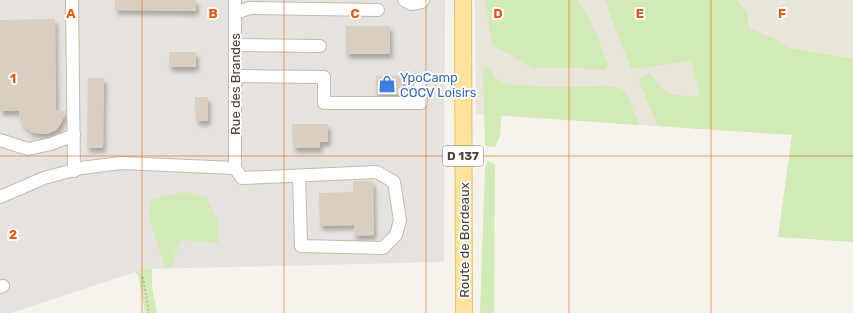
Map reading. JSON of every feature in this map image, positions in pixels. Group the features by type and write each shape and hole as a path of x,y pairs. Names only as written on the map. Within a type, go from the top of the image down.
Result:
{"main road":[{"name":"Route de Bordeaux","path":"462,0 464,313"}],"street":[{"path":"72,0 74,170"},
{"name":"Rue des Brandes","path":"235,0 235,168"},
{"path":"404,0 411,4 422,2 423,0"},
{"path":"235,13 250,8 378,10"},
{"path":"236,45 320,46"},
{"path":"236,76 324,77 324,103 421,103 420,80"},
{"path":"0,140 28,149 51,144 74,135"},
{"path":"0,197 44,178 74,170 121,163 235,168 242,178 377,172 394,182 400,220 396,235 383,248 301,246 299,176"}],"path":[{"path":"143,277 149,313"}],"shaded area":[{"path":"0,0 445,0 444,262 144,269 11,313 0,313"},
{"path":"475,0 853,0 853,59 786,47 776,134 476,114"}],"green space":[{"path":"485,0 577,0 591,22 608,64 605,70 579,68 533,68 492,45"},
{"path":"605,0 736,0 747,12 749,28 780,41 786,47 853,59 853,242 778,237 792,135 658,126 638,79 649,73 668,94 700,97 691,61 631,69"},
{"path":"490,67 494,77 507,85 551,87 611,86 625,90 639,125 501,115 500,136 495,147 485,146 483,69"},
{"path":"488,161 495,165 494,313 480,313 485,167"},
{"path":"185,192 207,198 218,221 218,243 181,240 174,255 174,265 165,268 149,217 151,199"},
{"path":"144,269 152,269 152,287 157,313 145,313 138,275 135,272"}],"building":[{"path":"115,0 196,0 196,11 115,10"},
{"path":"55,19 56,110 66,111 66,113 56,130 46,134 35,133 31,132 24,126 20,119 19,111 0,111 0,20"},
{"path":"346,26 390,26 390,54 346,54"},
{"path":"169,52 196,52 196,67 169,67"},
{"path":"403,75 402,94 376,95 376,76"},
{"path":"88,78 104,78 103,148 87,148"},
{"path":"195,97 208,97 208,121 196,121"},
{"path":"292,124 328,124 328,142 320,142 320,148 293,148"},
{"path":"353,181 373,181 374,235 354,236 354,225 320,226 319,193 353,192"}],"place":[{"name":"YpoCamp COCV Loisirs","path":"387,84"}]}
